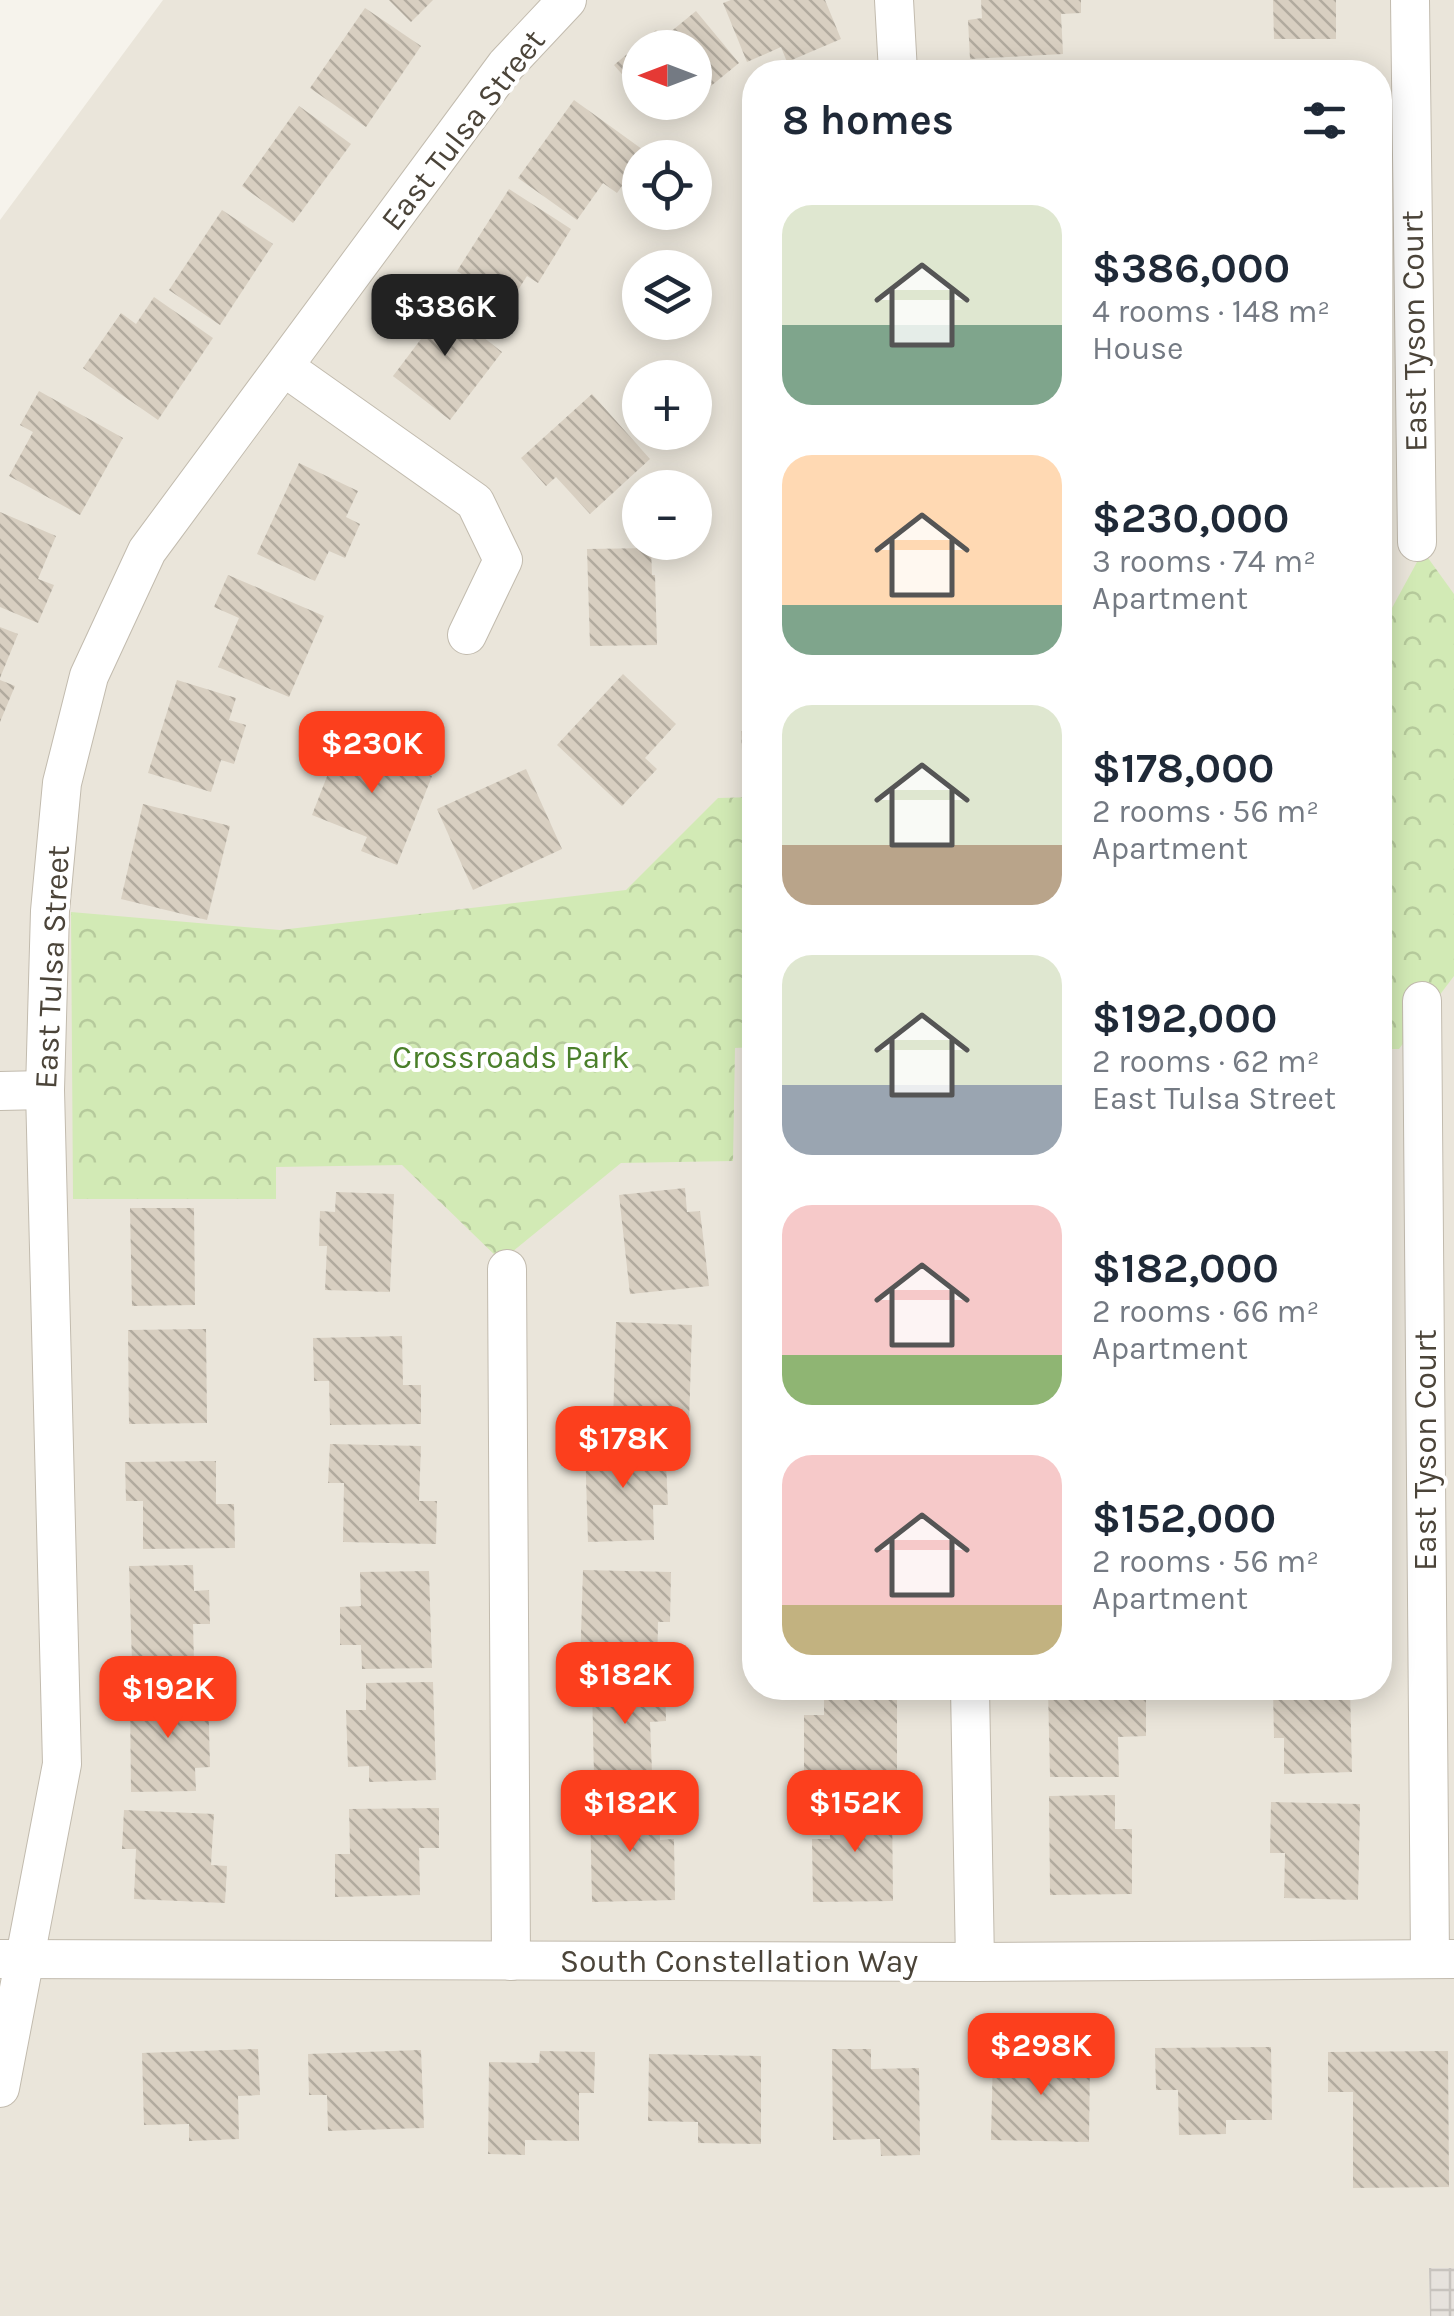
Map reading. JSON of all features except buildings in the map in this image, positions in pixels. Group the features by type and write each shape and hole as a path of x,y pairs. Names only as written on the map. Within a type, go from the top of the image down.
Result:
{"street":[{"name":"East Tulsa Street","path":"0,2088 12,1960 62,1764 45,1090 50,911 62,783 89,676 146,551 506,65 567,0"},
{"path":"894,0 897,60"},
{"name":"East Tyson Court","path":"1410,0 1417,542"},
{"path":"284,367 475,502 503,560 467,636"},
{"name":"East Tyson Court","path":"1422,1001 1442,1959"},
{"path":"0,1091 45,1090"},
{"path":"507,1269 511,1960"},
{"path":"970,1700 975,1962"},
{"name":"South Constellation Way","path":"12,1960 1442,1959"}],"shaded area":[{"path":"163,0 1454,0 1454,2268 1429,2269 1430,2316 0,2316 0,220"},
{"path":"1429,2268 1454,2268 1454,2316 1430,2316"}],"green space":[{"path":"1423,551 1454,594 1454,976 1399,1049 1392,1049 1392,608"},
{"name":"Crossroads Park","path":"742,797 742,1048 735,1048 733,1161 621,1163 501,1261 402,1165 276,1167 276,1199 73,1199 71,912 280,930 626,890 718,798"}]}
